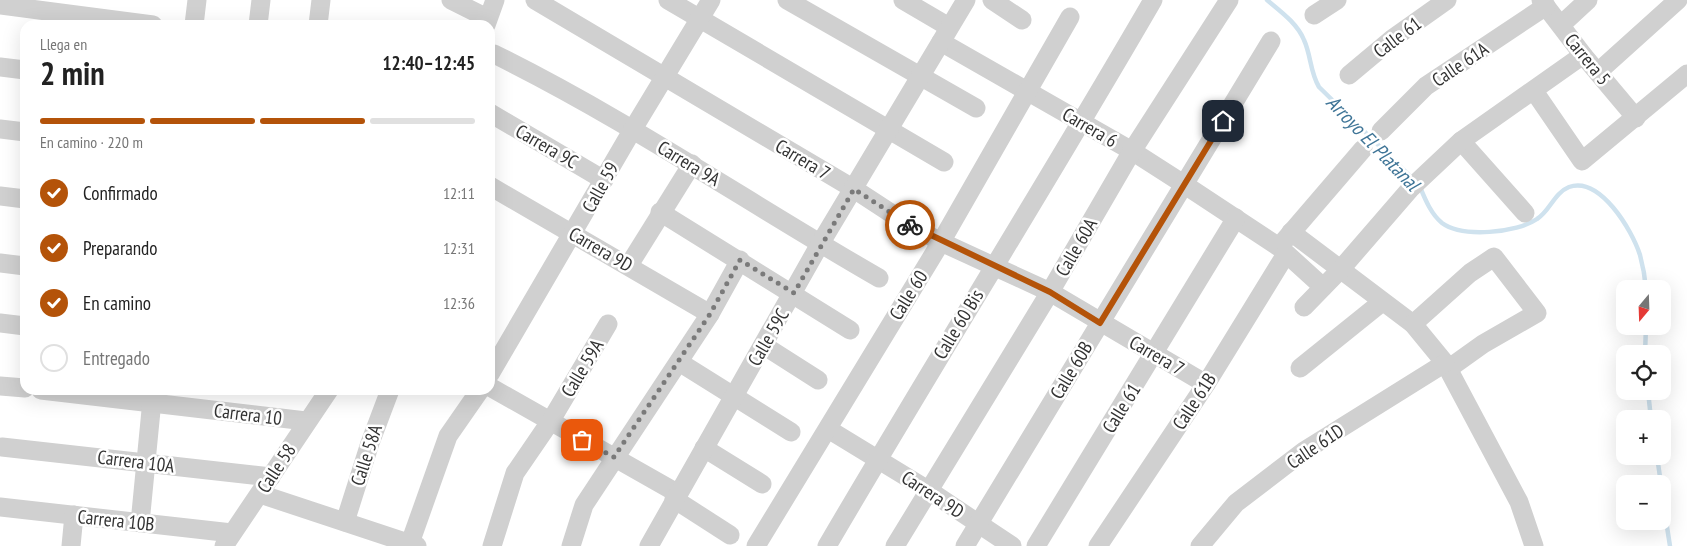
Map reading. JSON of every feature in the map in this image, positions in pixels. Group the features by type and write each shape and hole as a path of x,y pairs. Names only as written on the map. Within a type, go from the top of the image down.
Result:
{"street":[{"path":"194,20 196,0"},
{"path":"259,20 261,0"},
{"path":"318,20 320,0"},
{"path":"451,0 484,20"},
{"path":"488,20 495,0"},
{"name":"Carrera 7","path":"535,0 854,189 906,223 940,242 1050,292 1206,384"},
{"path":"668,0 944,162"},
{"name":"Calle 59","path":"495,366 633,129 711,0"},
{"path":"787,0 976,108"},
{"name":"Carrera 6","path":"903,0 945,35 1026,90 1132,151 1236,218 1282,250 1323,287"},
{"name":"Calle 59C","path":"649,546 675,496 794,293 820,244 966,0"},
{"path":"992,0 1022,20"},
{"name":"Calle 60 Bis","path":"827,546 993,266 1082,122 1153,0"},
{"name":"Calle 60A","path":"895,546 1050,292 1132,151 1228,0"},
{"path":"1314,15 1337,0"},
{"name":"Calle 61","path":"1349,75 1392,40 1447,0"},
{"path":"1561,25 1588,0"},
{"path":"1598,72 1678,0"},
{"name":"Carrera 5","path":"1544,3 1583,55 1636,118"},
{"name":"Calle 61A","path":"1381,131 1426,86 1544,3"},
{"path":"0,5 115,20"},
{"name":"Calle 60","path":"756,546 940,242 1026,90 1070,17"},
{"name":"Calle 60B","path":"966,546 1271,41"},
{"name":"Carrera 9A","path":"495,54 560,87 633,129 879,278"},
{"path":"1304,307 1340,270 1416,183 1461,141 1583,55"},
{"path":"0,67 20,69"},
{"path":"1534,91 1582,162 1687,74"},
{"name":"Carrera 9C","path":"495,115 604,180"},
{"path":"0,129 20,131"},
{"path":"1461,141 1525,213"},
{"name":"Calle 61B","path":"1098,546 1206,384 1291,232 1363,150"},
{"path":"629,265 660,212 692,164"},
{"name":"Carrera 9D","path":"495,189 629,265 710,314"},
{"path":"0,196 20,198"},
{"path":"660,212 794,293 850,330"},
{"name":"Calle 61","path":"1036,546 1236,218"},
{"path":"1291,232 1413,324 1446,366 1519,502 1534,546"},
{"name":"Calle 61D","path":"1200,546 1236,503 1304,451 1537,313 1494,257 1470,273 1413,324"},
{"path":"570,546 584,505 710,314 740,260"},
{"path":"0,263 20,265"},
{"path":"1300,368 1382,302"},
{"path":"0,323 20,325"},
{"name":"Calle 59A","path":"492,546 515,473 550,422 608,324"},
{"path":"764,345 818,380"},
{"path":"679,362 791,432"},
{"path":"0,386 20,388"},
{"path":"495,390 614,457 675,496 730,535"},
{"name":"Carrera 10","path":"134,395 152,396 306,421"},
{"name":"Calle 58","path":"228,539 325,395"},
{"name":"Calle 58A","path":"345,522 370,443 388,395"},
{"path":"260,494 412,545 448,436 477,395"},
{"path":"140,523 152,396"},
{"name":"Carrera 9D","path":"828,429 928,490 1012,546"},
{"name":"Carrera 10A","path":"2,446 271,478"},
{"path":"704,448 762,484"},
{"name":"Carrera 10B","path":"0,507 140,523 228,539"},
{"path":"71,546 74,515"}],"waterway":[{"name":"Arroyo El Platanal","path":"1267,0 1288,18 1301,34 1319,87 1413,179"},
{"name":"Arroyo El Platanal","path":"1420,187 1432,211 1442,223 1462,231 1476,232 1517,228 1528,224 1541,216 1560,193 1569,187 1581,186 1592,189 1613,208 1630,232 1640,255 1645,280"},
{"name":"Arroyo El Platanal","path":"1645,345 1646,335"},
{"name":"Arroyo El Platanal","path":"1649,400 1650,410"},
{"name":"Arroyo El Platanal","path":"1658,465 1660,475"},
{"name":"Arroyo El Platanal","path":"1667,530 1670,546"}],"way so far":[{"path":"582,440 614,457 710,314 740,260 794,293 820,244 854,189 910,225"}],"route":[{"path":"910,225 940,242 1050,292 1100,323 1223,121"}]}
